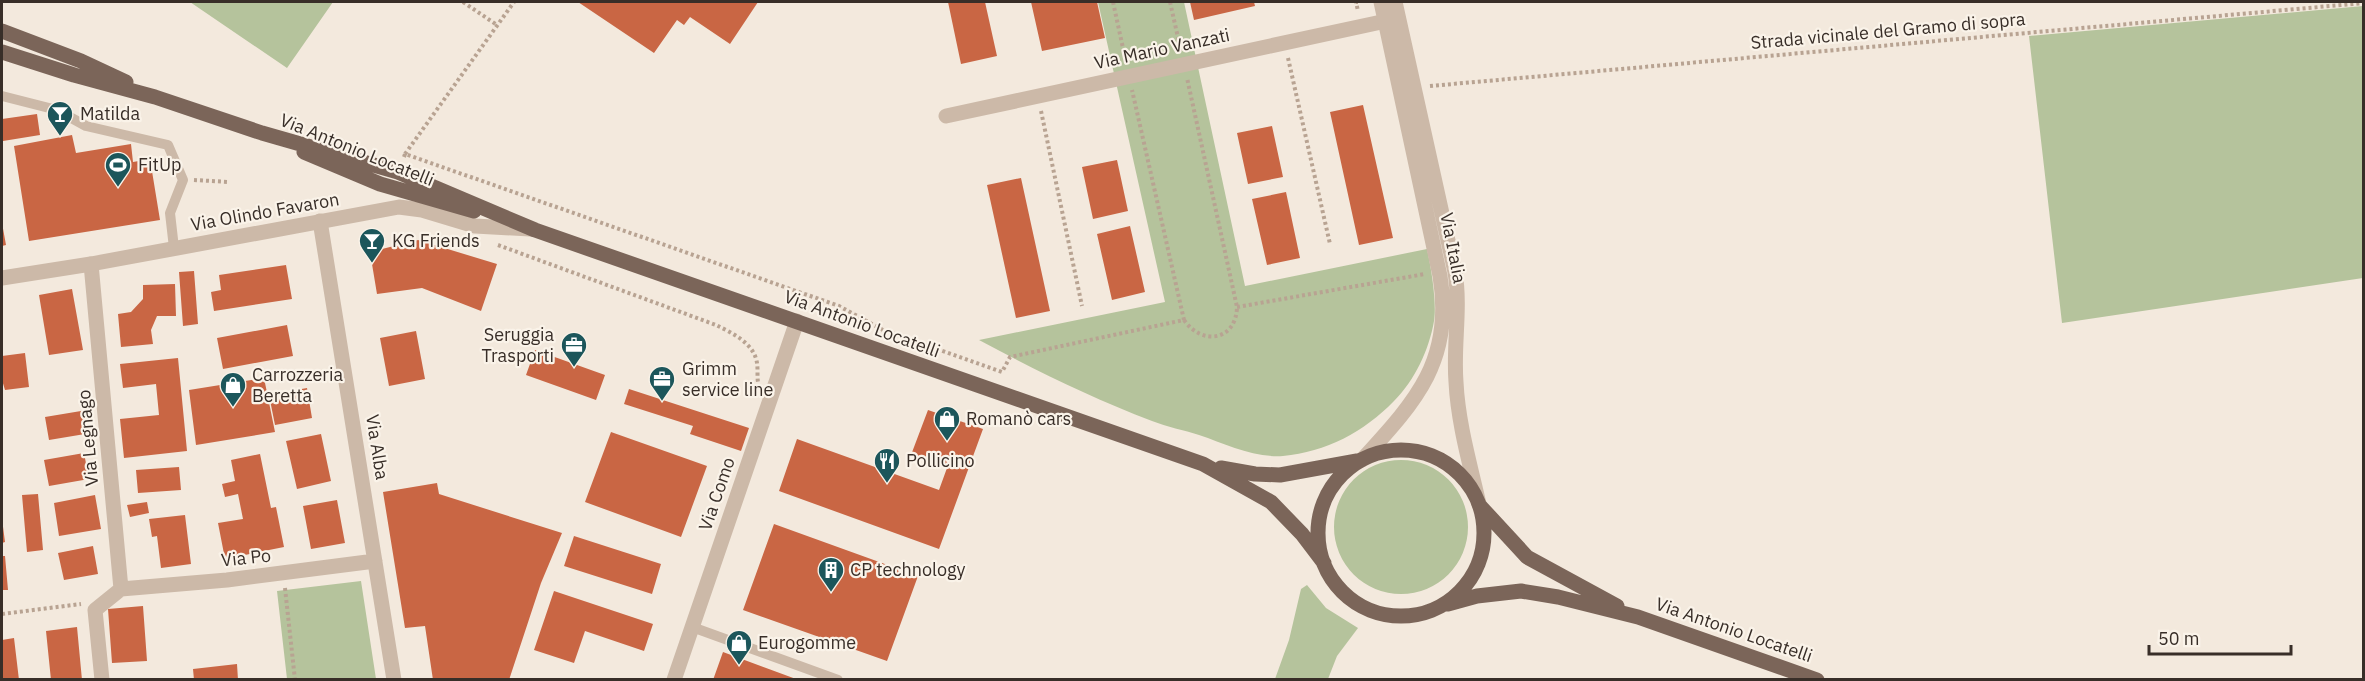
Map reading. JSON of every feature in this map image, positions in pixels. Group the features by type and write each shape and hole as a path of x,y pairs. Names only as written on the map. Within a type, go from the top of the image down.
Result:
{"main road":[{"name":"Via Antonio Locatelli","path":"2,31 81,61 155,96"},
{"name":"Via Antonio Locatelli","path":"2,52 74,75 155,96 262,133 398,172 535,230 1203,464 1280,476 1362,460"},
{"name":"Via Antonio Locatelli","path":"262,133 380,184 434,202 509,220"},
{"path":"1397,450 1433,457 1447,464 1461,476 1479,504 1484,530 1480,559 1467,583 1442,605 1426,612 1404,616 1371,610 1341,591 1324,564 1319,548 1318,529 1324,502 1338,480 1362,460 1377,454 1397,450"},
{"name":"Via Antonio Locatelli","path":"1203,464 1271,502 1302,534 1324,564"},
{"name":"Via Antonio Locatelli","path":"1479,504 1527,557 1638,617"},
{"name":"Via Antonio Locatelli","path":"1442,605 1477,596 1521,591 1558,597 1638,617 1817,680"}],"street":[{"name":"Via Italia","path":"1362,460 1418,394 1435,362 1442,326 1440,276 1381,2"},
{"name":"Via Italia","path":"1386,21 1390,10 1389,2"},
{"name":"Via Italia","path":"1395,2 1457,282 1455,363 1457,397 1479,504"},
{"name":"Via Mario Vanzati","path":"946,116 1386,21"},
{"name":"Via Italia","path":"1386,21 1392,26 1399,42 1409,87 1420,110"},
{"name":"Via Olindo Favaron","path":"2,278 91,264 399,207 422,210 475,226 535,230"},
{"name":"Via Alba","path":"320,221 394,680"},
{"name":"Via Legnago","path":"91,264 121,589"},
{"name":"Via Como","path":"674,680 797,321"},
{"name":"Via Po","path":"121,589 284,573 375,561"},
{"path":"102,680 95,610 121,589"}],"lane":[{"path":"2,96 57,110 86,126 168,145 183,180 170,213 174,248"},
{"path":"692,627 838,680"}],"path":[{"path":"463,2 497,25"},
{"path":"398,172 405,154 514,2"},
{"path":"1113,2 1184,320 1198,334 1215,336 1232,327 1237,317 1237,307 1170,2"},
{"name":"Strada vicinale del Gramo di sopra","path":"1415,88 2364,3"},
{"path":"1284,43 1330,244"},
{"path":"1038,96 1082,306"},
{"path":"405,154 839,306 883,330 1002,372 1010,357 1184,320"},
{"path":"183,180 229,182"},
{"path":"495,244 716,325 750,347 757,362 757,382 775,388"},
{"path":"1237,307 1420,273 1440,276"},
{"path":"284,573 295,680"},
{"path":"2,614 104,601"}],"green space":[{"path":"190,2 333,2 287,68"},
{"path":"1098,2 1184,2 1245,286 1427,249 1435,313 1425,354 1402,393 1357,431 1329,445 1299,454 1272,456 1250,453 1130,412 1064,383 979,340 1165,302"},
{"path":"2363,6 2363,278 2062,323 2029,36"},
{"path":"1401,460 1427,465 1448,480 1463,501 1468,527 1463,553 1448,574 1427,589 1401,594 1375,589 1354,574 1339,553 1334,527 1339,501 1354,480 1375,465"},
{"path":"361,581 376,679 287,679 277,591"},
{"path":"1307,585 1326,608 1358,628 1337,656 1328,679 1275,679 1289,640 1301,589"}],"building":[{"path":"578,2 758,2 730,44 690,17 684,25 677,20 654,53"},
{"path":"948,2 985,2 997,56 961,64"},
{"path":"1031,2 1097,2 1105,38 1042,51"},
{"path":"1190,2 1254,2 1255,6 1194,20"},
{"path":"1363,105 1393,238 1359,245 1330,112"},
{"path":"37,114 40,135 3,141 2,119"},
{"path":"1272,126 1283,177 1248,184 1237,133"},
{"path":"72,135 76,153 131,144 133,162 150,159 160,220 29,241 14,146"},
{"path":"1117,160 1128,211 1093,219 1082,167"},
{"path":"1021,178 1050,311 1016,318 987,185"},
{"path":"1286,192 1300,258 1267,265 1252,199"},
{"path":"2,223 6,245 2,246"},
{"path":"1130,226 1145,292 1112,300 1097,234"},
{"path":"418,240 497,264 481,311 422,288 377,294 370,252"},
{"path":"286,265 292,299 214,311 211,292 221,290 219,275"},
{"path":"194,271 198,324 183,326 179,272"},
{"path":"175,284 176,316 157,316 151,330 153,344 121,347 118,314 131,312 143,299 143,285"},
{"path":"72,289 83,350 49,355 39,295"},
{"path":"287,325 293,356 223,369 217,338"},
{"path":"416,331 425,379 389,386 380,338"},
{"path":"535,350 605,375 596,400 526,375"},
{"path":"25,353 29,387 5,390 2,380 2,356"},
{"path":"178,358 187,451 124,458 120,419 159,415 156,384 123,388 120,364"},
{"path":"264,378 275,432 196,445 189,390"},
{"path":"307,388 312,418 275,425 269,395"},
{"path":"629,389 749,428 741,451 690,434 693,426 624,404"},
{"path":"87,410 91,433 49,440 45,417"},
{"path":"928,410 983,429 939,549 779,491 797,439 939,490 947,468 911,455"},
{"path":"611,432 707,466 681,537 585,502"},
{"path":"321,434 331,481 297,489 286,441"},
{"path":"84,453 89,479 49,486 44,460"},
{"path":"260,454 271,508 276,507 284,547 225,559 218,523 243,519 238,494 225,497 222,484 235,481 231,460"},
{"path":"179,467 181,490 138,493 136,470"},
{"path":"437,483 439,494 562,533 541,583 509,680 433,680 425,626 405,628 383,492"},
{"path":"38,494 43,550 27,552 22,495"},
{"path":"95,495 101,529 59,536 54,503"},
{"path":"337,500 345,543 311,549 303,506"},
{"path":"147,502 149,513 130,517 127,505"},
{"path":"185,515 191,564 161,568 157,536 152,537 149,519"},
{"path":"2,519 5,542 2,543"},
{"name":"CP technology","path":"774,524 918,576 887,661 743,610"},
{"path":"574,536 661,564 652,594 564,566"},
{"path":"93,546 98,574 64,580 58,553"},
{"path":"2,556 5,556 8,590 2,590"},
{"path":"554,591 653,624 644,651 585,631 574,663 534,650"},
{"path":"143,606 147,661 112,663 108,609"},
{"path":"77,627 82,680 51,680 46,631"},
{"path":"14,638 19,680 2,680 2,640"},
{"name":"Eurogomme","path":"723,652 796,679 796,680 713,680"},
{"path":"237,664 238,680 194,680 193,669"}],"place":[{"name":"Matilda","path":"60,137"},
{"name":"FitUp","path":"118,188"},
{"name":"KG Friends","path":"372,264"},
{"name":"Seruggia Trasporti","path":"574,368"},
{"name":"Grimm service line","path":"662,402"},
{"name":"Carrozzeria Beretta","path":"233,408"},
{"name":"Romanò cars","path":"947,442"},
{"name":"Pollicino","path":"887,484"},
{"name":"CP technology","path":"831,593"},
{"name":"Eurogomme","path":"739,666"}]}
